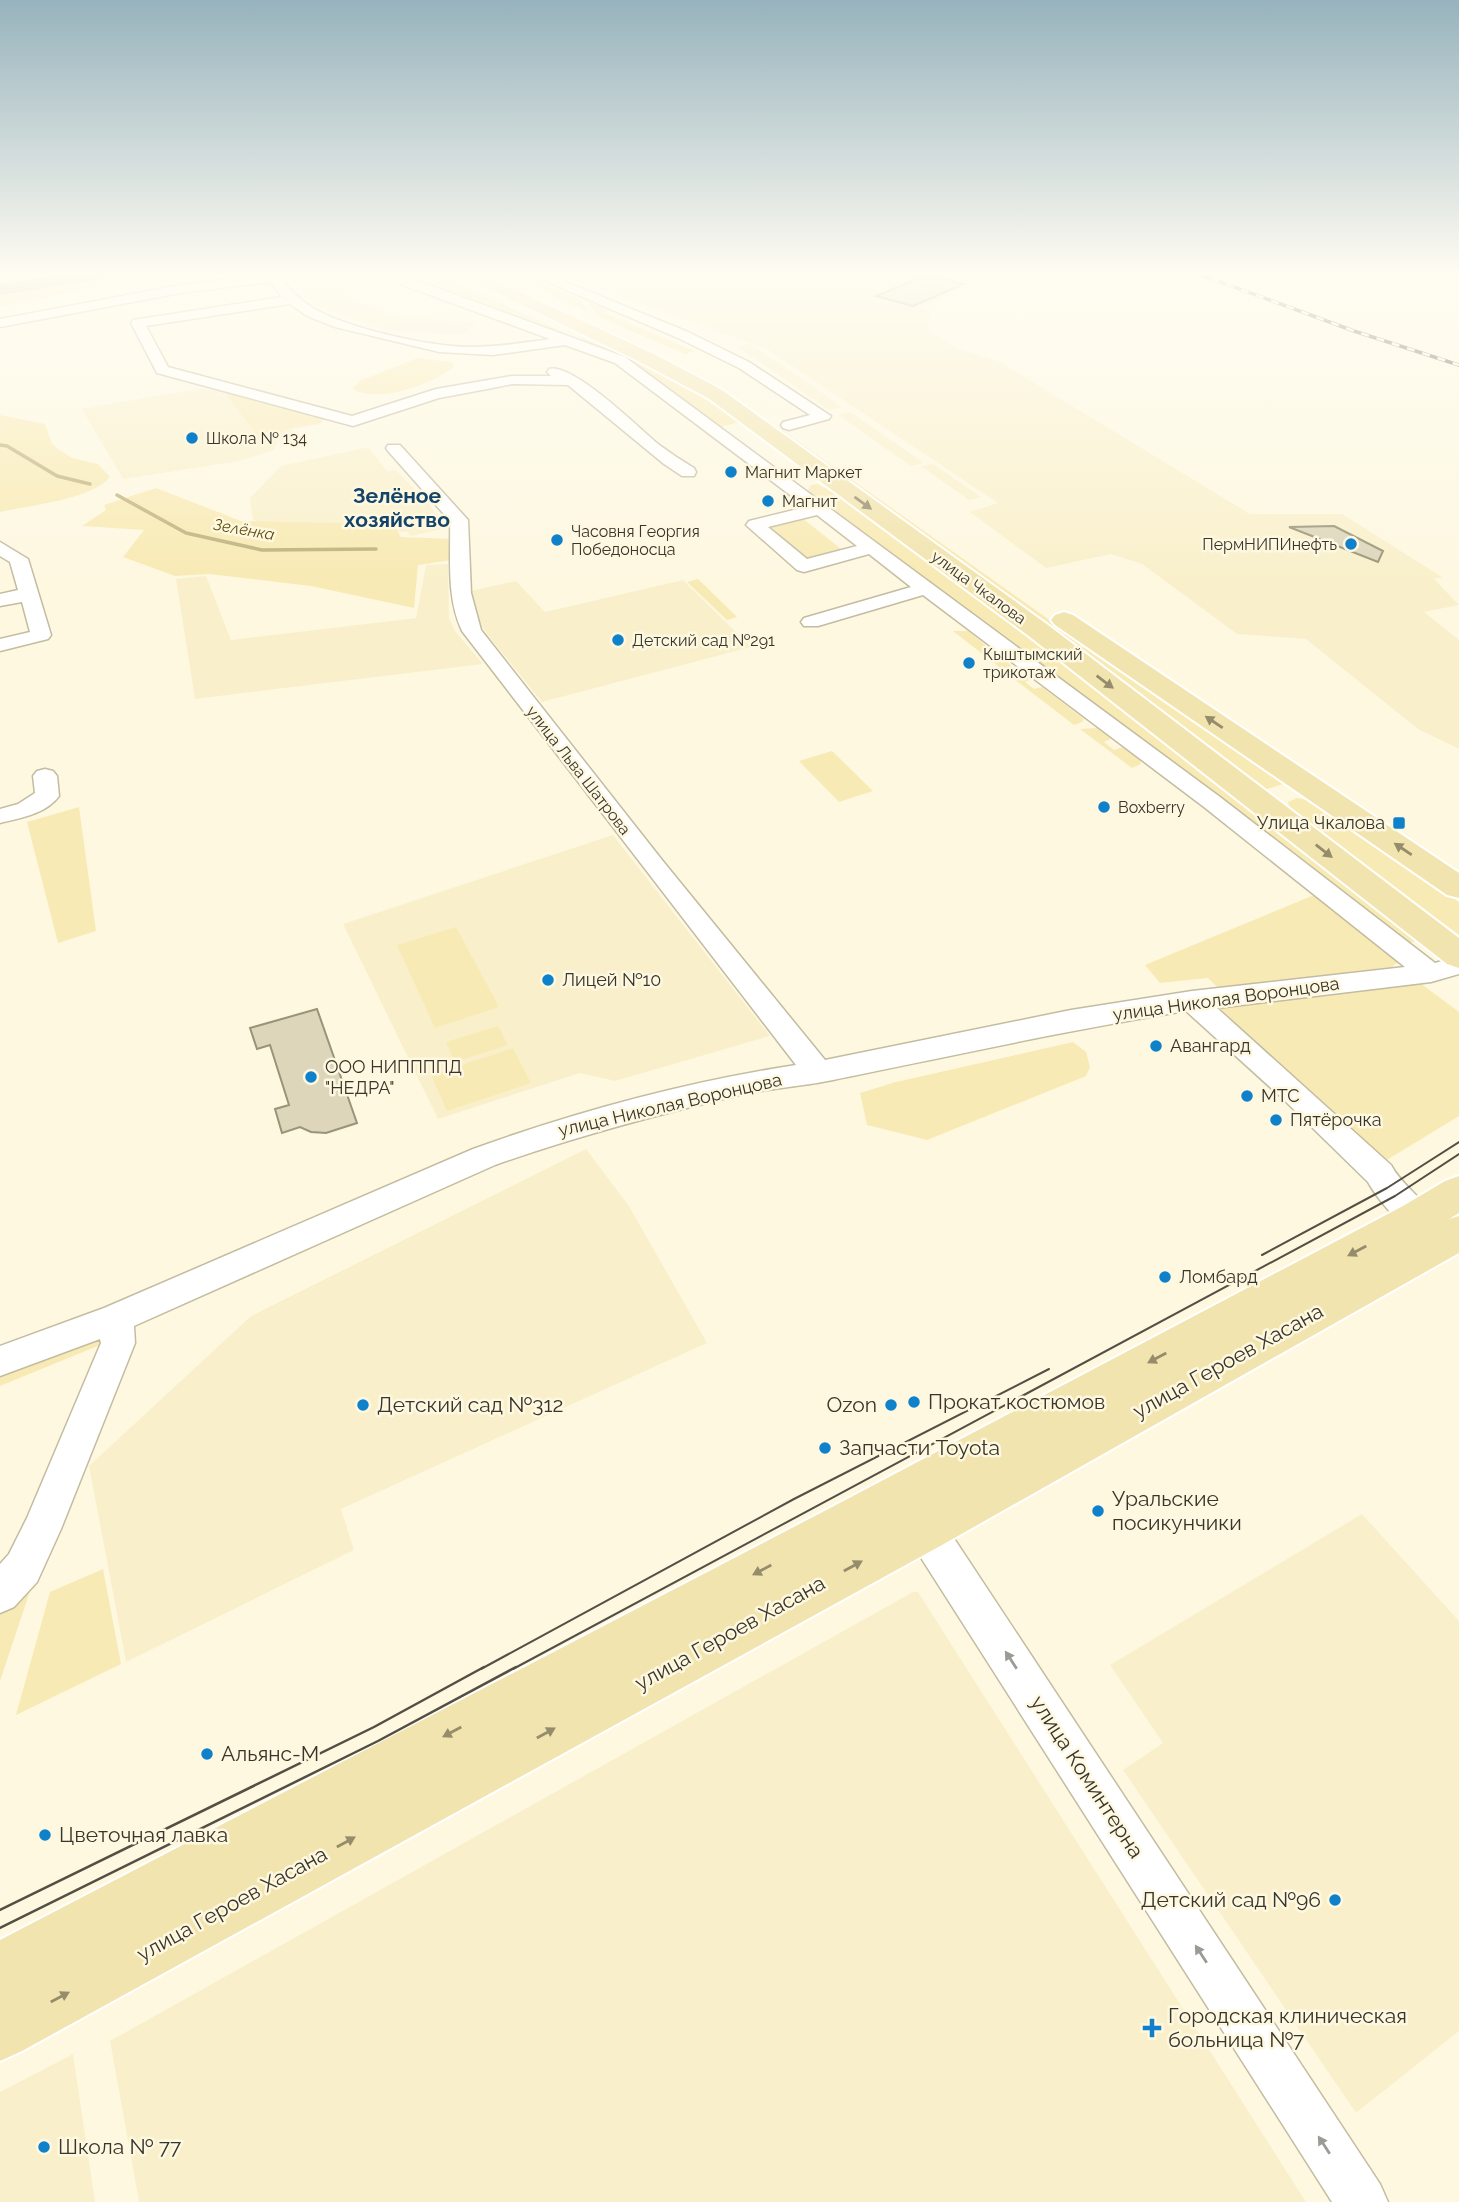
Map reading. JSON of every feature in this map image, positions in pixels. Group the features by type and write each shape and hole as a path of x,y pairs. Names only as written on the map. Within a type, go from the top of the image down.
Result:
{"main road":[{"name":"улица Чкалова","path":"683,376 779,429 971,554"},
{"name":"улица Чкалова","path":"712,376 1459,956"},
{"name":"улица Чкалова","path":"1005,578 1459,888"},
{"path":"1277,814 1275,798 1282,792 1296,791 1323,796"},
{"name":"улица Героев Хасана","path":"0,2029 913,1511 1438,1226 1459,1192"},
{"name":"улица Героев Хасана","path":"0,1973 913,1511"}],"street":[{"path":"184,376 353,421 436,394 487,384 512,380 572,381"},
{"path":"562,376 601,393 666,460 688,472"},
{"path":"641,376 1212,802 1431,973"},
{"path":"729,441 823,416 761,376"},
{"path":"634,388 654,385"},
{"name":"улица Льва Шатрова","path":"394,448 459,520 460,580 465,615 472,631 818,1072"},
{"path":"820,509 755,525 804,566 871,548"},
{"path":"0,548 19,559 41,635 0,645"},
{"path":"811,622 924,589"},
{"path":"0,600 30,594"},
{"path":"0,816 26,809 47,796 45,776"},
{"name":"улица Николая Воронцова","path":"0,1361 116,1318 471,1162 542,1136 632,1111 747,1083 818,1072 1071,1020 1192,1001 1431,973 1459,965"},
{"path":"1192,1001 1292,1089 1380,1174 1387,1188 1438,1226"},
{"path":"0,1593 23,1567 42,1529 118,1343 116,1318"},
{"name":"улица Коминтерна","path":"913,1511 1362,2202"}],"shaded area":[{"path":"373,376 440,376 406,390 378,394 354,390 353,387"},
{"path":"637,376 664,376 740,422 716,428"},
{"path":"780,376 797,376 842,407 829,410"},
{"path":"807,376 1022,376 1250,514 1342,514 1442,577 1434,579 1459,605 1424,612 1459,640 1459,749 1418,729 1306,639 1237,634 1142,564 1111,554 1046,568 970,512 998,503"},
{"name":"Школа № 134","path":"198,389 227,390 326,416 321,424 293,429 294,434 277,442 274,450 239,461 123,479 82,409"},
{"path":"223,390 325,417 319,423 290,428 263,443"},
{"path":"850,412 924,463 911,466 838,415"},
{"path":"0,415 45,424 52,444 58,449 72,458 98,464 110,477 101,485 75,496 0,512"},
{"path":"769,421 1058,626 1286,783 1264,790 765,422"},
{"path":"368,447 387,471 396,470 429,504 446,528 411,536 407,532 268,529 253,519 250,498 281,466"},
{"path":"933,464 981,497 969,500 921,466"},
{"path":"817,484 841,496 1027,634 1422,940 1402,944 807,492 811,485"},
{"path":"156,488 241,521 393,524 401,537 455,539 451,560 418,565 414,608 311,586 209,574 175,576 123,557 144,530 82,526 106,510 104,505"},
{"path":"801,517 846,553 805,563 760,527"},
{"path":"448,564 449,618 455,631 483,664 195,699 176,579 206,576 231,640 416,618 426,565"},
{"path":"698,579 737,617 727,620 687,582"},
{"name":"Детский сад №291","path":"683,580 751,647 542,702 487,634 473,611 470,591 516,581 545,612"},
{"path":"953,631 968,631 1012,666 1003,670"},
{"path":"1017,674 1031,679 1025,682 1034,689 1042,687 1084,719 1082,722 1074,725 1010,676"},
{"path":"1097,728 1111,739 1104,742 1114,750 1123,747 1140,760 1141,764 1132,768 1080,729"},
{"path":"832,751 873,791 839,802 799,761"},
{"path":"1297,798 1312,801 1459,902 1459,935 1290,810 1288,802"},
{"path":"79,807 96,931 58,943 27,822"},
{"name":"Лицей №10","path":"613,835 770,1036 615,1081 580,1073 438,1119 343,924"},
{"path":"1314,895 1398,962 1392,967 1218,988 1208,978 1160,983 1145,965"},
{"path":"456,927 499,1007 435,1028 397,945"},
{"path":"1420,983 1459,1012 1459,1116 1377,1166 1208,1008"},
{"path":"498,1026 508,1045 455,1062 446,1042"},
{"path":"1073,1042 1086,1052 1090,1067 1086,1076 927,1140 867,1125 860,1093 896,1082"},
{"path":"513,1048 531,1083 447,1111 431,1075"},
{"name":"Детский сад №312","path":"586,1149 629,1206 707,1343 341,1509 354,1550 126,1662 89,1466 251,1316"},
{"path":"98,1336 105,1343 0,1386 0,1368"},
{"name":"Детский сад №96","path":"1362,1514 1459,1621 1459,2031 1356,2113 1123,1770 1163,1743 1110,1665"},
{"path":"103,1569 121,1664 16,1715 50,1592"},
{"path":"36,1573 0,1681 0,1604"},
{"path":"913,1592 918,1592 1306,2202 139,2202 110,2041"},
{"name":"Школа № 77","path":"73,2054 95,2202 0,2202 0,2092"}],"building":[{"name":"ПермНИПИнефть","path":"1334,526 1383,551 1378,562 1289,527"},
{"name":"ООО НИППППД \"НЕДРА\"","path":"317,1009 357,1123 326,1133 311,1132 300,1127 282,1133 275,1109 289,1105 270,1045 257,1049 250,1028"}],"waterway":[{"name":"Зелёнка","path":"0,445 7,446 57,476 90,484"},
{"name":"Зелёнка","path":"117,495 186,533 262,550 376,549"}],"tram line":[{"path":"1262,1255 1387,1188 1459,1142"},
{"path":"513,1669 1395,1196 1459,1154"},
{"path":"481,1669 794,1499 1049,1369"},
{"path":"0,1910 374,1727 484,1667"},
{"path":"0,1928 378,1741 516,1667"}],"place":[{"name":"Школа № 134","path":"192,438"},
{"name":"Магнит Маркет","path":"731,472"},
{"name":"Магнит","path":"768,501"},
{"name":"Часовня Георгия Победоносца","path":"557,540"},
{"name":"ПермНИПИнефть","path":"1351,544"},
{"name":"Детский сад №291","path":"618,640"},
{"name":"Кыштымский трикотаж","path":"969,663"},
{"name":"Boxberry","path":"1104,807"},
{"name":"Улица Чкалова","path":"1399,823"},
{"name":"Лицей №10","path":"548,980"},
{"name":"Авангард","path":"1156,1046"},
{"name":"ООО НИППППД \"НЕДРА\"","path":"311,1077"},
{"name":"МТС","path":"1247,1096"},
{"name":"Пятёрочка","path":"1276,1120"},
{"name":"Ломбард","path":"1165,1277"},
{"name":"Прокат костюмов","path":"914,1402"},
{"name":"Детский сад №312","path":"363,1405"},
{"name":"Ozon","path":"891,1405"},
{"name":"Запчасти Toyota","path":"825,1448"},
{"name":"Уральские посикунчики","path":"1098,1511"},
{"name":"Альянс-М","path":"207,1754"},
{"name":"Цветочная лавка","path":"45,1835"},
{"name":"Детский сад №96","path":"1335,1900"},
{"name":"Городская клиническая больница №7","path":"1152,2028"},
{"name":"Школа № 77","path":"44,2147"}],"district":[{"name":"Зелёное хозяйство","path":"397,508"}]}
